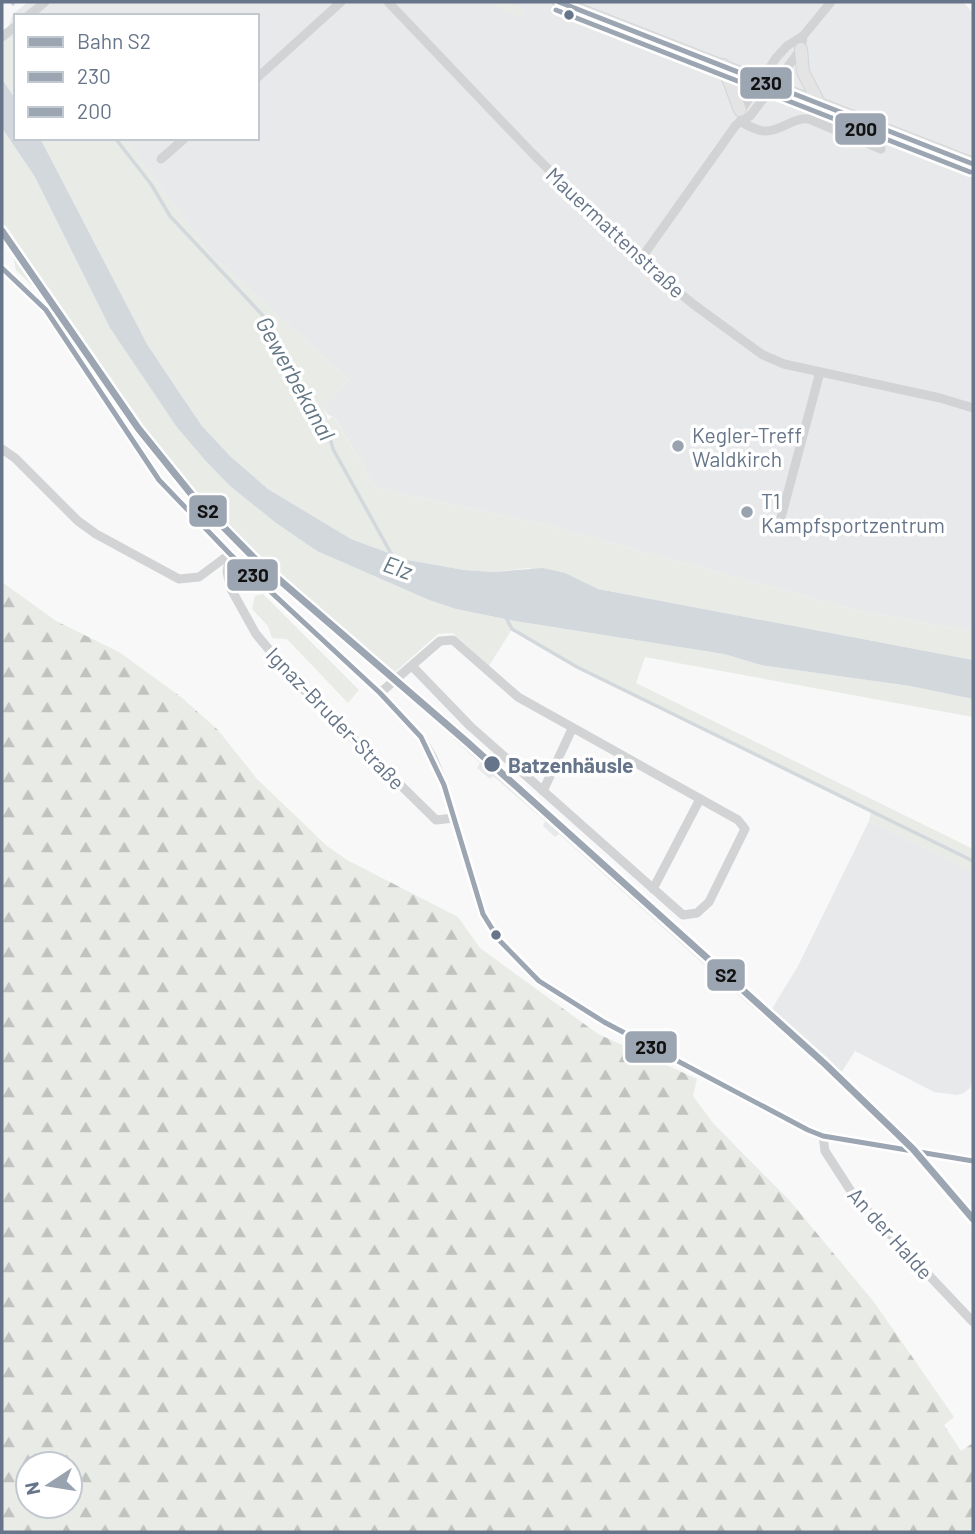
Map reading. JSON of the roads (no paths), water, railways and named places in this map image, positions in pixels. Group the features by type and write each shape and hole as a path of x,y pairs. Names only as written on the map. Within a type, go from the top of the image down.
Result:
{"street":[{"path":"30,14 45,2"},
{"path":"259,76 341,2"},
{"name":"Mauermattenstraße","path":"388,2 535,156 640,260 693,304 763,355 784,364 940,398 973,408"},
{"path":"559,2 973,164"},
{"path":"740,115 750,116 831,2"},
{"path":"640,260 740,115 760,80 787,46 802,42"},
{"path":"802,42 803,72 819,103"},
{"path":"723,65 740,115 763,132 775,130 800,118 809,119 881,149"},
{"path":"161,159 183,140"},
{"path":"2,268 46,310 159,480 230,554 408,721 426,745 444,785 483,914 499,940 539,981 604,1022 808,1130 823,1136 973,1161"},
{"path":"778,529 820,372"},
{"path":"2,449 15,458 78,521 96,534 179,579 199,577 230,554"},
{"name":"Ignaz-Bruder-Straße","path":"230,554 227,572 231,589 257,634 296,682 436,820 454,818"},
{"path":"380,693 440,641 453,640 518,697 738,820 745,830 709,902 696,913 684,915 470,726 412,666"},
{"path":"543,790 572,729"},
{"path":"653,889 701,799"},
{"name":"An der Halde","path":"823,1136 825,1151 854,1196 973,1322"}],"water":[{"name":"Elz","path":"2,79 14,97 14,140 41,140 147,344 202,426 231,457 268,489 351,539 408,560 464,570 494,572 543,568 565,573 598,589 973,660 973,699 910,686 761,665 724,654 456,609 317,551 276,523 230,486 176,426 110,328 35,177 2,128"}],"waterway":[{"name":"Gewerbekanal","path":"117,140 151,184 170,216 268,321 330,438 333,449 393,557"},
{"path":"505,616 512,629 577,667 973,861"}],"rail line":[{"name":"S2","path":"2,231 138,428 192,495 254,558 467,742 825,1064 913,1149 973,1219"}],"place":[{"name":"Kegler-Treff Waldkirch","path":"678,446"},
{"name":"T1 Kampfsportzentrum","path":"747,512"},
{"name":"Batzenhäusle","path":"492,764"}]}
